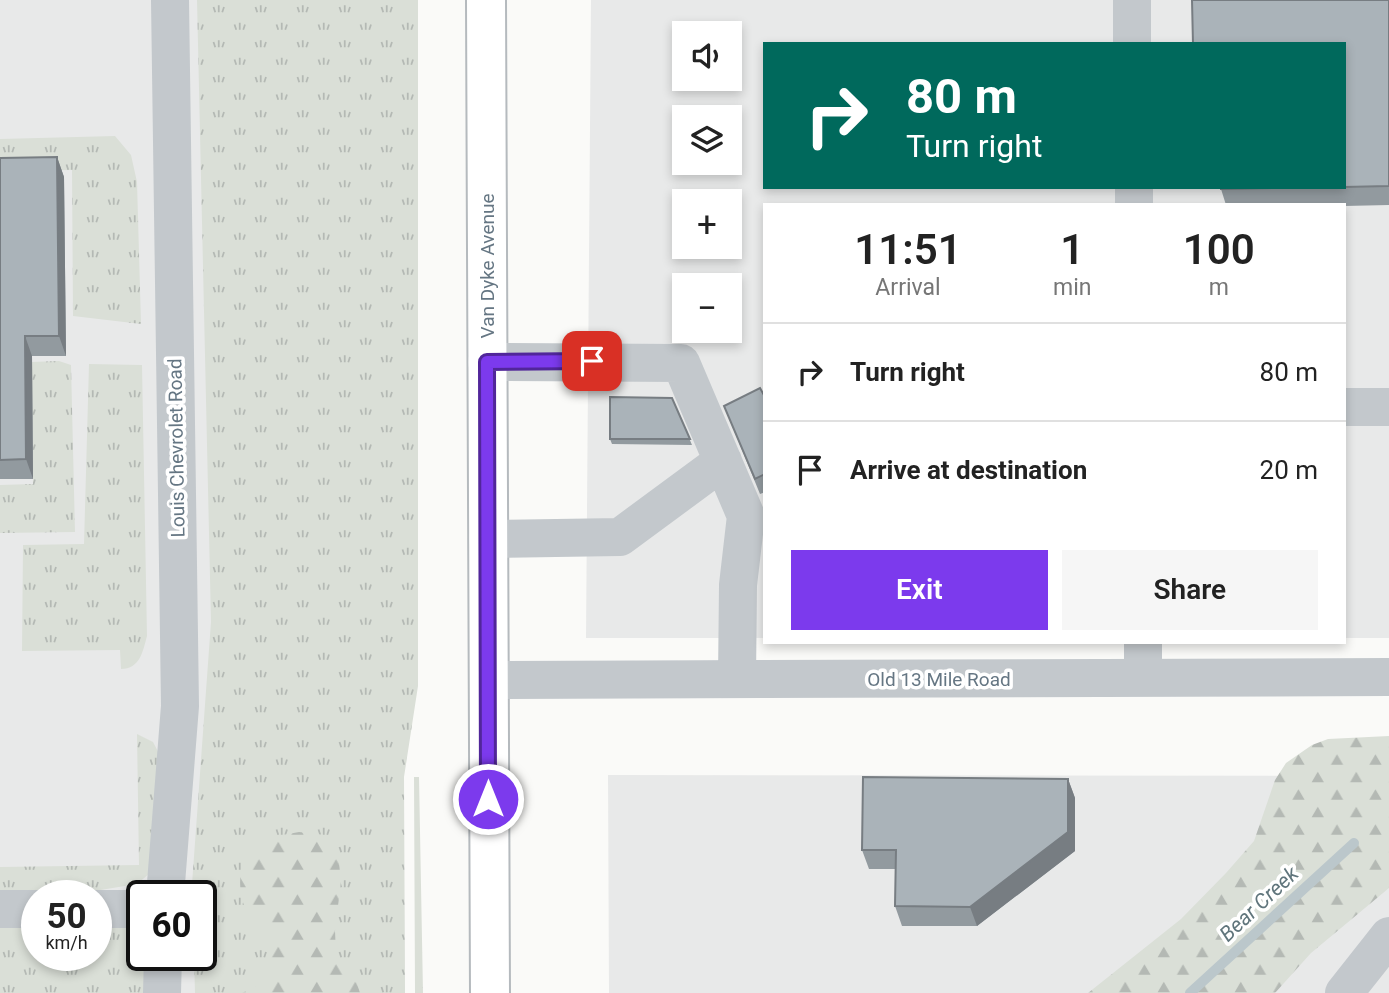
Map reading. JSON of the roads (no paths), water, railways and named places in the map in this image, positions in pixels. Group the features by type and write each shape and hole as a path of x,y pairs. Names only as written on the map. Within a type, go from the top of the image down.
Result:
{"main road":[{"name":"Van Dyke Avenue","path":"486,0 490,993"}],"street":[{"name":"Louis Chevrolet Road","path":"165,880 180,706 170,0"},
{"path":"1132,0 1132,42"},
{"path":"487,362 681,363 746,516 738,585 737,679"},
{"path":"1346,407 1389,407"},
{"path":"488,539 620,537 723,461"},
{"name":"Old 13 Mile Road","path":"489,680 737,679 1143,660 1389,677"},
{"path":"0,909 21,909"},
{"path":"1344,993 1389,936"},
{"path":"162,993 163,971"}],"waterway":[{"name":"Bear Creek","path":"1190,993 1354,843"}]}
